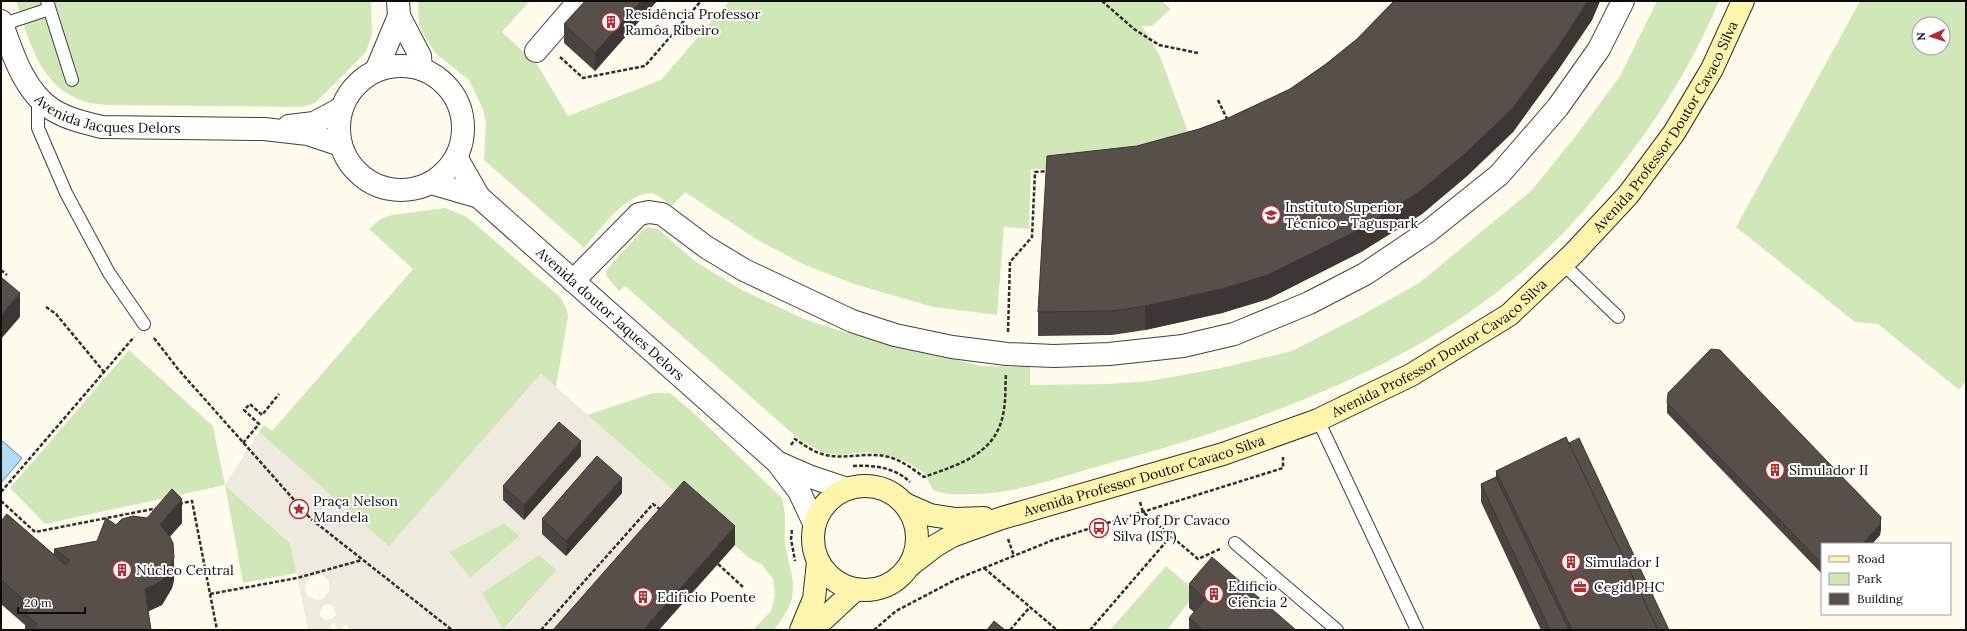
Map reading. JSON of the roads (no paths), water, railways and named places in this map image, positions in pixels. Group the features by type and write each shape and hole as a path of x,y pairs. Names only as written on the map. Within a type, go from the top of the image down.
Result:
{"main road":[{"name":"Avenida Professor Doutor Cavaco Silva","path":"910,566 935,546 952,536 1002,518 1223,454 1318,420 1411,375 1509,315 1563,264 1628,195 1674,133 1712,69 1743,1"},
{"path":"863,485 878,487 893,494 905,504 913,518 917,535 915,550 910,566 900,578 886,586 871,591 855,590 844,587 834,581 818,562 812,536 814,523 822,508 832,496 847,489 863,485"},
{"name":"Avenida Professor Doutor Cavaco Silva","path":"905,504 930,515 956,519 1002,518"},
{"path":"801,630 814,599 818,562"},
{"path":"812,630 855,590"}],"street":[{"path":"540,46 579,1"},
{"path":"573,282 639,214 649,212 662,214 706,247 744,270 852,321 895,335 952,347 1007,354 1054,356 1109,354 1183,346 1234,334 1309,303 1365,274 1429,231 1499,175 1558,107 1599,49 1624,1"},
{"path":"398,9 420,56 421,69"},
{"path":"376,71 398,9"},
{"name":"Avenida Jacques Delors","path":"1,24 10,48 28,86 52,110 77,121 102,127 264,129 308,134 341,145"},
{"path":"406,66 421,69 444,83 458,105 462,118 462,131 461,144 456,157 445,172 431,183 413,189 394,190 373,184 355,170 346,159 341,145 339,126 342,108 350,92 362,80 376,71 391,67 406,66"},
{"name":"Avenida Jacques Delors","path":"264,129 314,123 342,108"},
{"name":"Avenida doutor Jaques Delors","path":"456,157 479,197 777,462 799,491 814,523"},
{"path":"431,183 479,197"},
{"name":"Avenida doutor Jaques Delors","path":"777,462 811,477 847,489"}],"lane":[{"path":"1,24 48,5 72,80"},
{"path":"38,95 38,128 49,157 109,273 144,324"},
{"path":"1563,264 1618,317"},
{"path":"1318,420 1417,630"},
{"path":"1235,543 1337,630"}],"water":[{"path":"1,440 22,458 1,483"}],"place":[{"name":"Residência Professor Ramôa Ribeiro","path":"611,22"},
{"name":"Instituto Superior Técnico - Taguspark","path":"1271,215"},
{"name":"Simulador II","path":"1775,470"},
{"name":"Praça Nelson Mandela","path":"299,509"},
{"name":"Av Prof Dr Cavaco Silva (IST)","path":"1099,528"},
{"name":"Simulador I","path":"1571,562"},
{"name":"Núcleo Central","path":"122,570"},
{"name":"Cegid PHC","path":"1580,587"},
{"name":"Edificio Ciência 2","path":"1214,594"},
{"name":"Edifício Poente","path":"643,597"}]}
